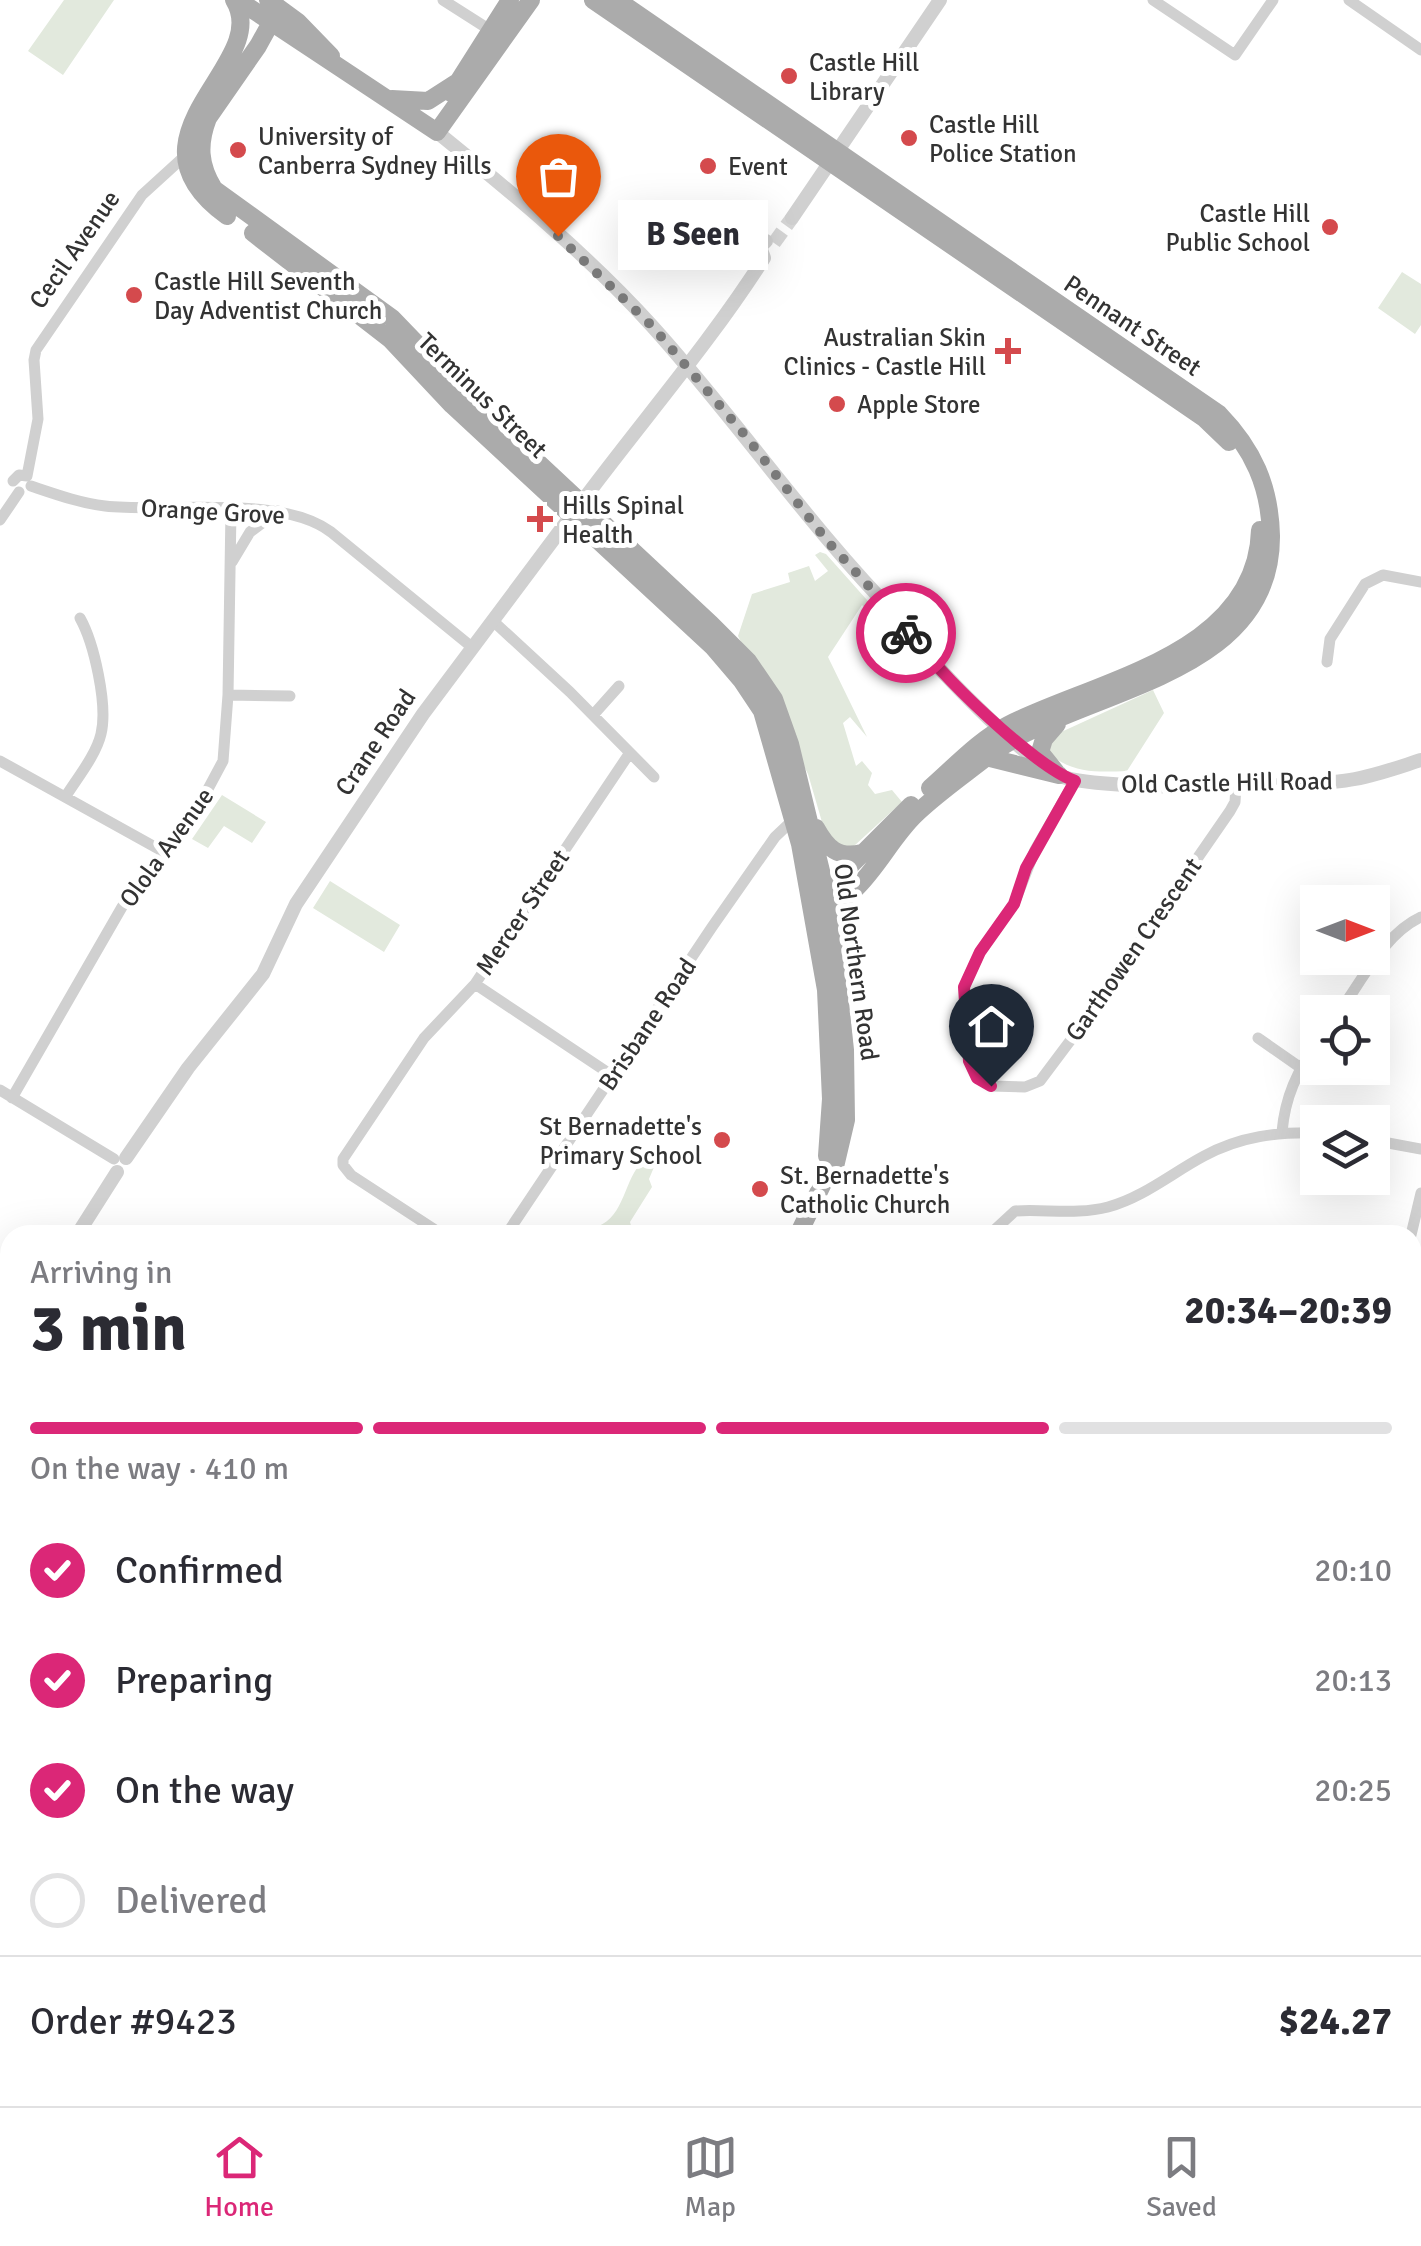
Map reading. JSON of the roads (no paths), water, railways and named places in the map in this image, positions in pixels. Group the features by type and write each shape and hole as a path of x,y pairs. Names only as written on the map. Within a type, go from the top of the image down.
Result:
{"main road":[{"path":"193,166 191,125 240,36 242,20 236,0 273,7 308,49 338,64 433,130"},
{"path":"433,130 510,0"},
{"path":"433,130 531,0"},
{"name":"Pennant Street","path":"593,0 1218,414 1245,444 1265,483 1270,520 1268,563 1259,591 1231,632 1197,658 1064,717 1007,733"},
{"name":"Pennant Street","path":"616,0 1204,418 1232,444 1256,494 1259,543 1253,570 1240,596 1212,630 1172,654 1007,733"},
{"path":"208,92 224,78 273,7"},
{"path":"193,166 208,118 273,7"},
{"path":"390,99 428,100 460,79"},
{"name":"Terminus Street","path":"193,166 219,195 338,287 452,405 576,509 706,629 732,645"},
{"name":"Terminus Street","path":"706,629 735,672"},
{"name":"Old Northern Road","path":"732,645 774,699 790,744 800,815 842,1013 848,1098 838,1158 803,1225"},
{"name":"Old Northern Road","path":"735,672 766,722 800,815"},
{"path":"1064,717 1044,739 1040,752 1044,762 1067,778"},
{"path":"822,909 853,892 914,815 986,757 1007,733"},
{"path":"818,890 888,825 1007,733"},
{"path":"986,757 1067,778"},
{"path":"800,815 830,850 844,856 862,853"}],"street":[{"path":"443,0 490,30"},
{"path":"792,218 940,0"},
{"path":"1152,0 1235,54 1273,0"},
{"path":"1349,0 1421,50"},
{"path":"433,130 579,254 652,326 828,542 898,618 899,631 910,632 1007,733 1067,778"},
{"path":"163,176 180,176 193,166"},
{"name":"Cecil Avenue","path":"0,520 23,484 38,419 36,350 142,195 163,176 193,166"},
{"name":"Crane Road","path":"83,1225 119,1163 263,974 306,888 423,714 769,257 760,247 766,241"},
{"name":"Orange Grove","path":"0,477 106,506 278,511 319,523 472,648"},
{"name":"Olola Avenue","path":"12,1098 122,907 200,804 223,761 231,510"},
{"path":"230,567 250,532 278,511"},
{"path":"1327,662 1330,639 1365,584 1383,574 1421,582"},
{"path":"66,796 102,731 89,634 80,618"},
{"path":"493,621 594,714 654,777"},
{"path":"594,714 619,686"},
{"path":"228,695 290,696"},
{"name":"Mercer Street","path":"613,1076 475,984 630,754"},
{"name":"Old Castle Hill Road","path":"1067,778 1109,784 1339,781 1421,760"},
{"path":"0,761 164,852"},
{"name":"Garthowen Crescent","path":"1067,778 1014,904 980,952 964,987 969,1061 977,1078 991,1086 1025,1087 1040,1080 1230,811 1236,785"},
{"name":"Brisbane Road","path":"513,1225 775,837 800,815"},
{"path":"1390,941 1421,917"},
{"path":"428,1225 351,1176 343,1159 438,1019 475,984"},
{"path":"1258,1038 1300,1067"},
{"path":"1282,1132 1284,1108 1300,1070"},
{"path":"0,1090 119,1163"},
{"path":"1000,1225 1015,1211 1106,1208 1140,1196 1206,1154 1249,1138 1300,1132"},
{"path":"1390,1143 1421,1149"},
{"path":"1413,1225 1421,1193"}],"tunnel":[{"path":"774,243 792,218"}],"place":[{"name":"Castle Hill Library","path":"789,76"},
{"name":"Castle Hill Police Station","path":"909,138"},
{"name":"University of Canberra Sydney Hills","path":"238,150"},
{"name":"Event","path":"708,166"},
{"name":"Castle Hill Public School","path":"1330,227"},
{"name":"B Seen","path":"558,236"},
{"name":"Castle Hill Seventh Day Adventist Church","path":"134,295"},
{"name":"Australian Skin Clinics - Castle Hill","path":"1008,351"},
{"name":"Apple Store","path":"837,404"},
{"name":"Hills Spinal Health","path":"540,519"},
{"name":"St Bernadette's Primary School","path":"722,1140"},
{"name":"St. Bernadette's Catholic Church","path":"760,1189"}]}
